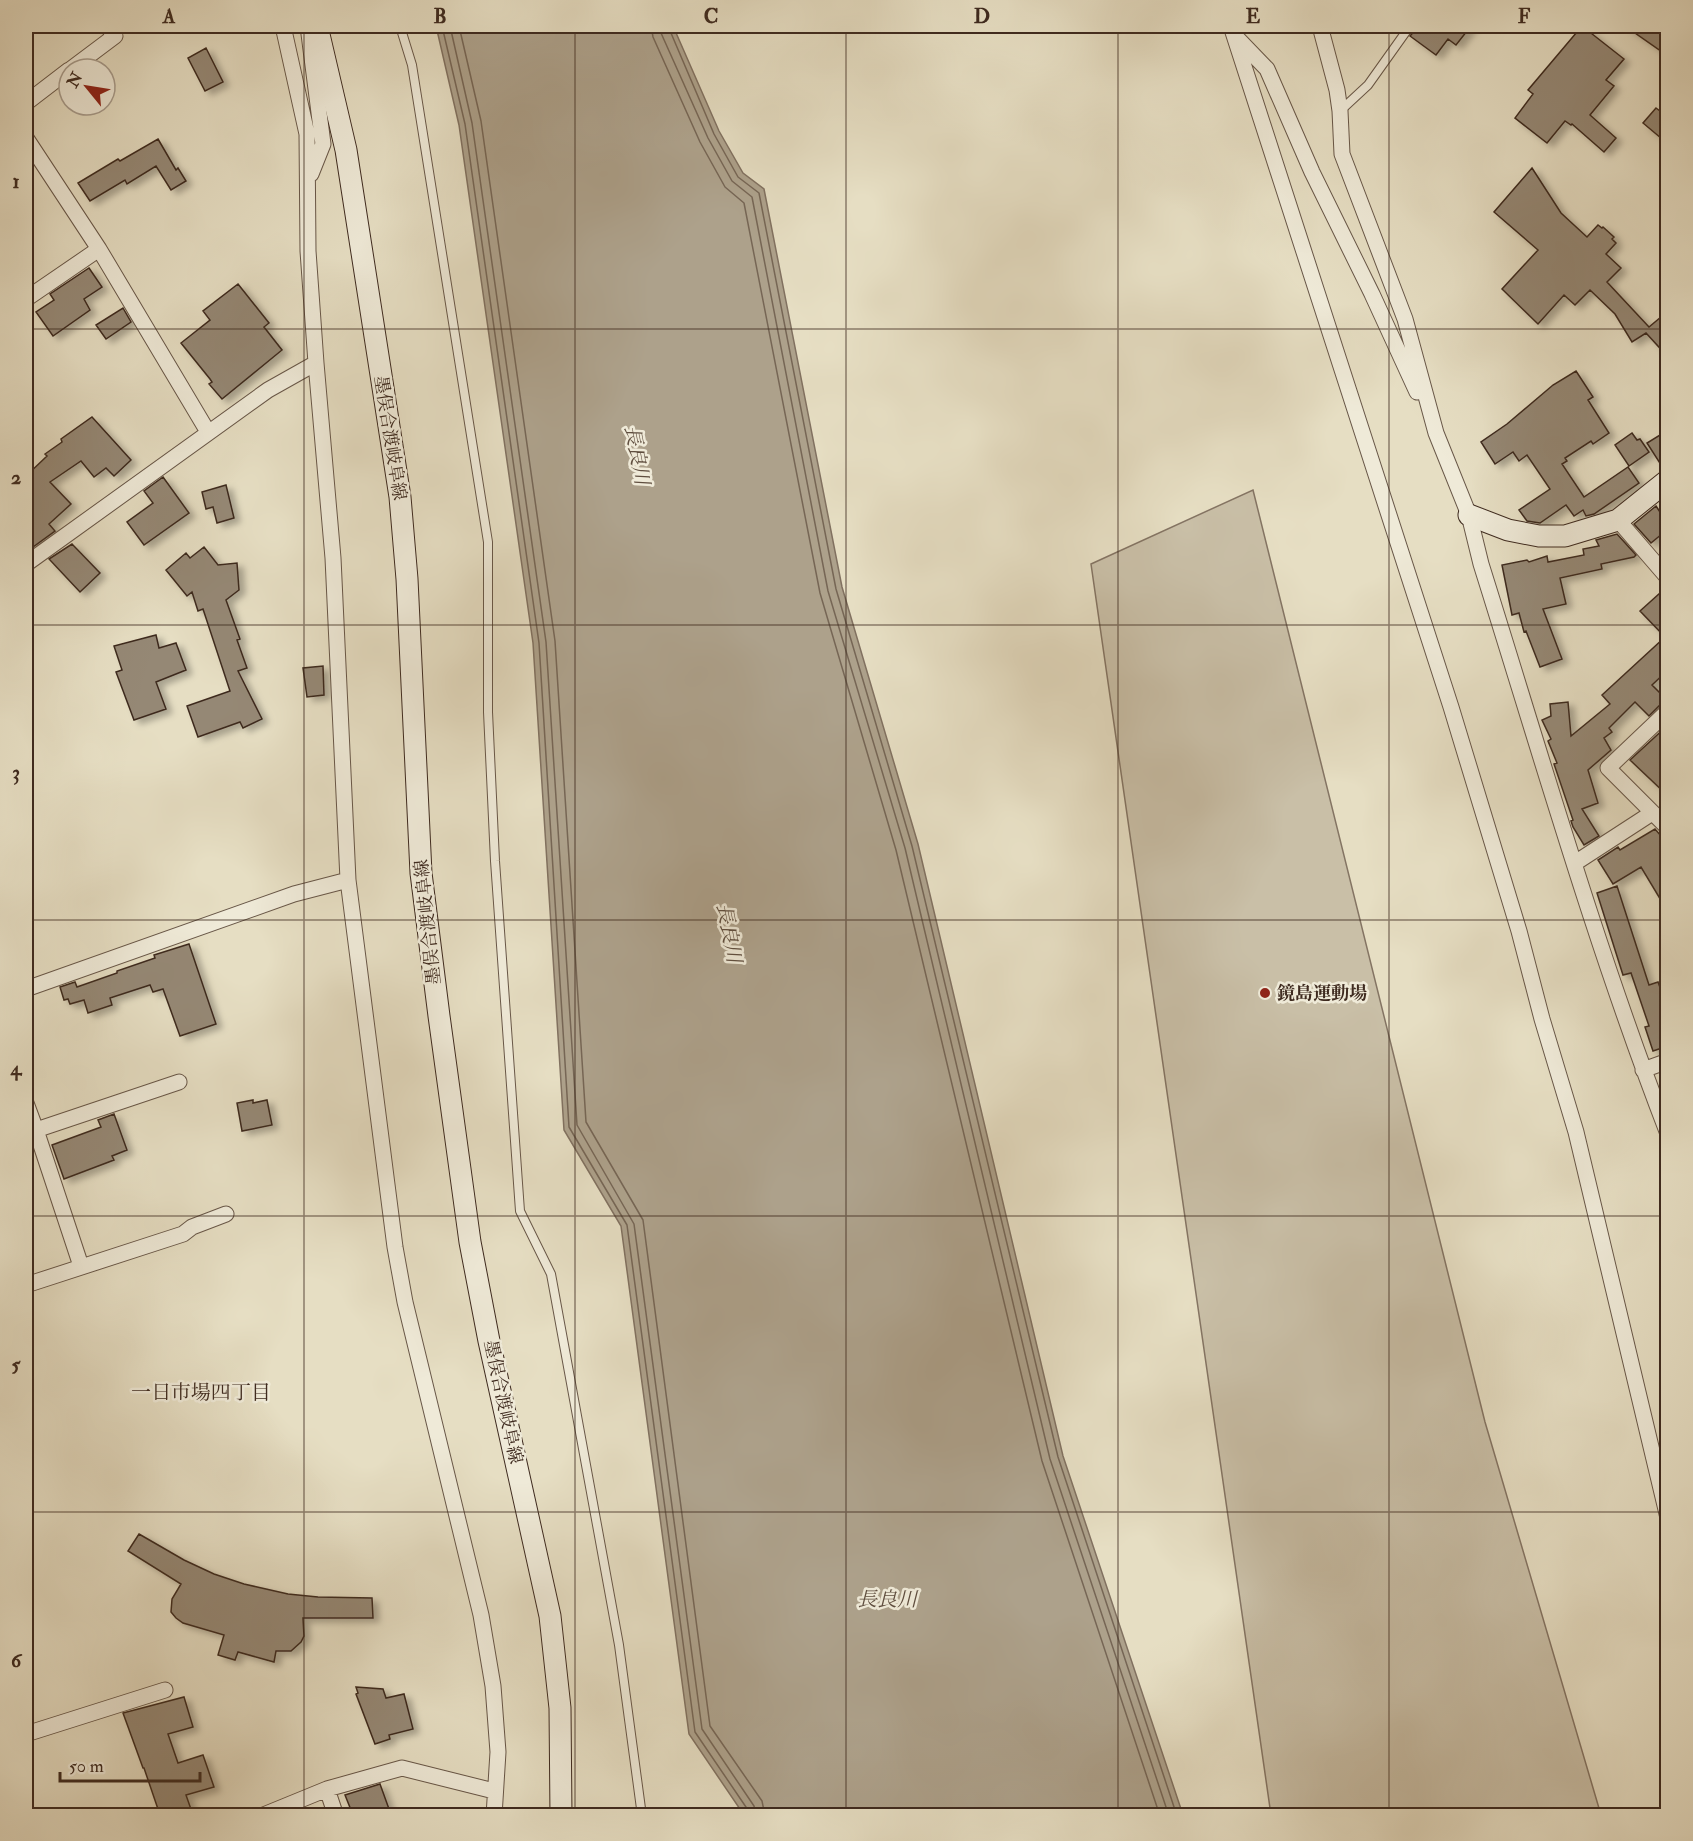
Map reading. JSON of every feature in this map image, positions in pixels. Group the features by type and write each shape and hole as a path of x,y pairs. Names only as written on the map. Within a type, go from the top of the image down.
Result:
{"main road":[{"name":"墨俣合渡岐阜線","path":"318,26 346,150 400,497 407,579 421,873 437,1004 470,1242 489,1341 550,1616 560,1708 561,1815"},
{"path":"1469,515 1508,530 1539,537 1565,536 1618,520 1668,480"}],"street":[{"path":"87,57 115,36 107,26"},
{"path":"283,26 307,134 308,251 333,558 348,879 395,1247 405,1302 481,1615 493,1686 498,1752 494,1815"},
{"path":"307,182 323,144 309,34 318,26"},
{"path":"1320,26 1337,90 1342,154 1405,319 1436,432"},
{"path":"1232,30 1267,69 1312,172 1436,432 1469,515 1481,564 1600,945 1643,1070 1668,1134"},
{"path":"1232,30 1451,707 1519,930 1542,1019 1576,1132 1668,1518"},
{"path":"26,103 57,80"},
{"path":"26,138 99,249 208,432"},
{"path":"26,299 99,249"},
{"path":"26,564 268,390 316,363"},
{"path":"1618,520 1668,578"},
{"path":"1668,711 1608,768 1668,828"},
{"path":"1575,863 1652,813"},
{"path":"26,989 294,894 348,879"},
{"path":"1643,1070 1668,1061"},
{"path":"31,1132 179,1082"},
{"path":"26,1103 31,1132 81,1266"},
{"path":"26,1285 183,1234 192,1227 226,1214"},
{"path":"26,1734 165,1690"},
{"path":"261,1815 327,1789 402,1768 495,1791"},
{"path":"327,1789 336,1815"}],"lane":[{"path":"400,26 412,64 488,542 488,712 496,873 520,1212 551,1274 619,1645 642,1815"},
{"path":"1340,111 1368,85 1410,26"}],"shaded area":[{"name":"鏡島運動場","path":"1253,490 1485,1422 1601,1815 1271,1815 1091,564"}],"water":[{"name":"長良川","path":"436,26 673,26 719,131 743,173 764,189 842,587 918,844 1063,1456 1183,1815 744,1815 689,1734 621,1226 564,1130 533,643 459,125"}],"building":[{"path":"1419,26 1471,26 1456,45 1448,39 1436,55 1410,36"},
{"path":"1582,26 1624,59 1606,80 1614,86 1590,115 1616,138 1604,152 1572,124 1565,121 1547,143 1515,118 1533,94 1528,90"},
{"path":"1625,26 1668,26 1668,56"},
{"path":"206,48 223,82 205,91 188,58"},
{"path":"1656,108 1668,117 1668,144 1643,123"},
{"path":"158,139 176,170 178,168 186,181 171,190 156,166 127,184 125,180 90,201 78,183"},
{"path":"1532,168 1561,213 1587,237 1598,225 1614,237 1612,239 1616,243 1606,254 1621,268 1607,282 1649,327 1668,311 1668,357 1646,333 1632,342 1615,314 1590,290 1575,305 1564,295 1538,324 1502,289 1538,250 1494,212"},
{"path":"89,268 102,287 84,299 90,310 53,336 36,312 54,300 50,294"},
{"path":"238,284 269,323 264,327 282,350 222,399 209,384 212,382 210,379 181,343 210,320 203,311"},
{"path":"123,308 131,322 106,339 96,325"},
{"path":"1576,371 1593,397 1588,400 1609,433 1593,444 1591,441 1565,458 1567,461 1562,464 1584,497 1628,467 1639,483 1594,514 1586,516 1583,510 1574,516 1566,505 1540,523 1527,521 1519,510 1550,489 1527,455 1519,461 1513,452 1495,464 1481,442 1507,424 1553,385"},
{"path":"92,417 131,460 114,476 106,468 94,477 81,461 50,482 71,504 49,524 55,531 33,547 26,542 26,476 47,456 45,454 62,442 61,439"},
{"path":"1668,430 1668,467 1663,468 1647,443"},
{"path":"1632,433 1637,440 1640,439 1649,452 1629,466 1615,445"},
{"path":"163,477 189,513 144,545 127,522 153,503 144,491"},
{"path":"226,485 234,518 217,523 213,507 206,509 202,492"},
{"path":"1656,506 1668,524 1668,529 1651,543 1634,524"},
{"path":"1617,534 1636,555 1634,557 1601,564 1602,569 1560,578 1566,604 1543,609 1562,659 1540,667 1526,631 1524,632 1519,613 1512,615 1502,565 1527,560 1529,562 1547,556 1548,562 1584,555 1583,549 1599,546 1596,540"},
{"path":"72,544 100,573 80,592 49,559"},
{"path":"204,547 218,565 237,563 239,590 226,600 240,639 237,640 247,668 238,671 262,719 243,728 240,722 198,737 187,706 230,691 203,609 198,611 192,592 187,596 166,570 186,553 190,558"},
{"path":"1660,593 1668,601 1668,670 1652,685 1668,701 1661,704 1649,716 1635,702 1609,728 1612,732 1604,738 1611,750 1588,770 1598,803 1582,809 1599,836 1584,845 1573,827 1571,821 1573,820 1554,764 1557,763 1548,741 1551,739 1542,720 1551,716 1550,704 1568,702 1571,736 1610,704 1602,695 1665,637 1640,611"},
{"path":"156,635 159,648 176,643 186,670 156,682 166,709 134,720 116,672 122,670 114,646"},
{"path":"323,666 324,695 307,697 303,668"},
{"path":"1668,725 1668,796 1630,760"},
{"path":"1655,829 1668,844 1668,912 1641,867 1613,884 1598,860 1618,847 1620,850"},
{"path":"1617,886 1649,985 1658,982 1668,1009 1668,1046 1653,1051 1645,1027 1649,1026 1631,973 1623,975 1597,893"},
{"path":"189,944 216,1024 180,1036 163,989 153,992 150,985 110,998 112,1005 88,1013 84,1000 70,1004 68,999 64,1000 60,987 75,982 77,987 155,958 154,955"},
{"path":"253,1100 253,1103 267,1100 272,1125 242,1131 237,1103"},
{"path":"114,1114 127,1150 112,1156 114,1160 64,1179 52,1145 101,1127 98,1120"},
{"path":"139,1534 184,1560 214,1574 244,1584 288,1594 372,1598 373,1618 303,1618 304,1636 301,1642 291,1651 276,1651 274,1662 238,1652 235,1660 218,1655 224,1635 183,1623 171,1612 172,1599 181,1584 128,1551"},
{"path":"356,1687 383,1689 386,1698 404,1694 413,1729 389,1735 390,1739 375,1744 356,1694 358,1693"},
{"path":"184,1697 193,1727 168,1734 178,1763 203,1755 214,1787 186,1795 193,1815 160,1815 123,1713"},
{"path":"380,1784 389,1809 370,1815 353,1815 345,1795"}],"place":[{"name":"鏡島運動場","path":"1265,993"}],"district":[{"name":"一日市場四丁目","path":"201,1392"}]}
